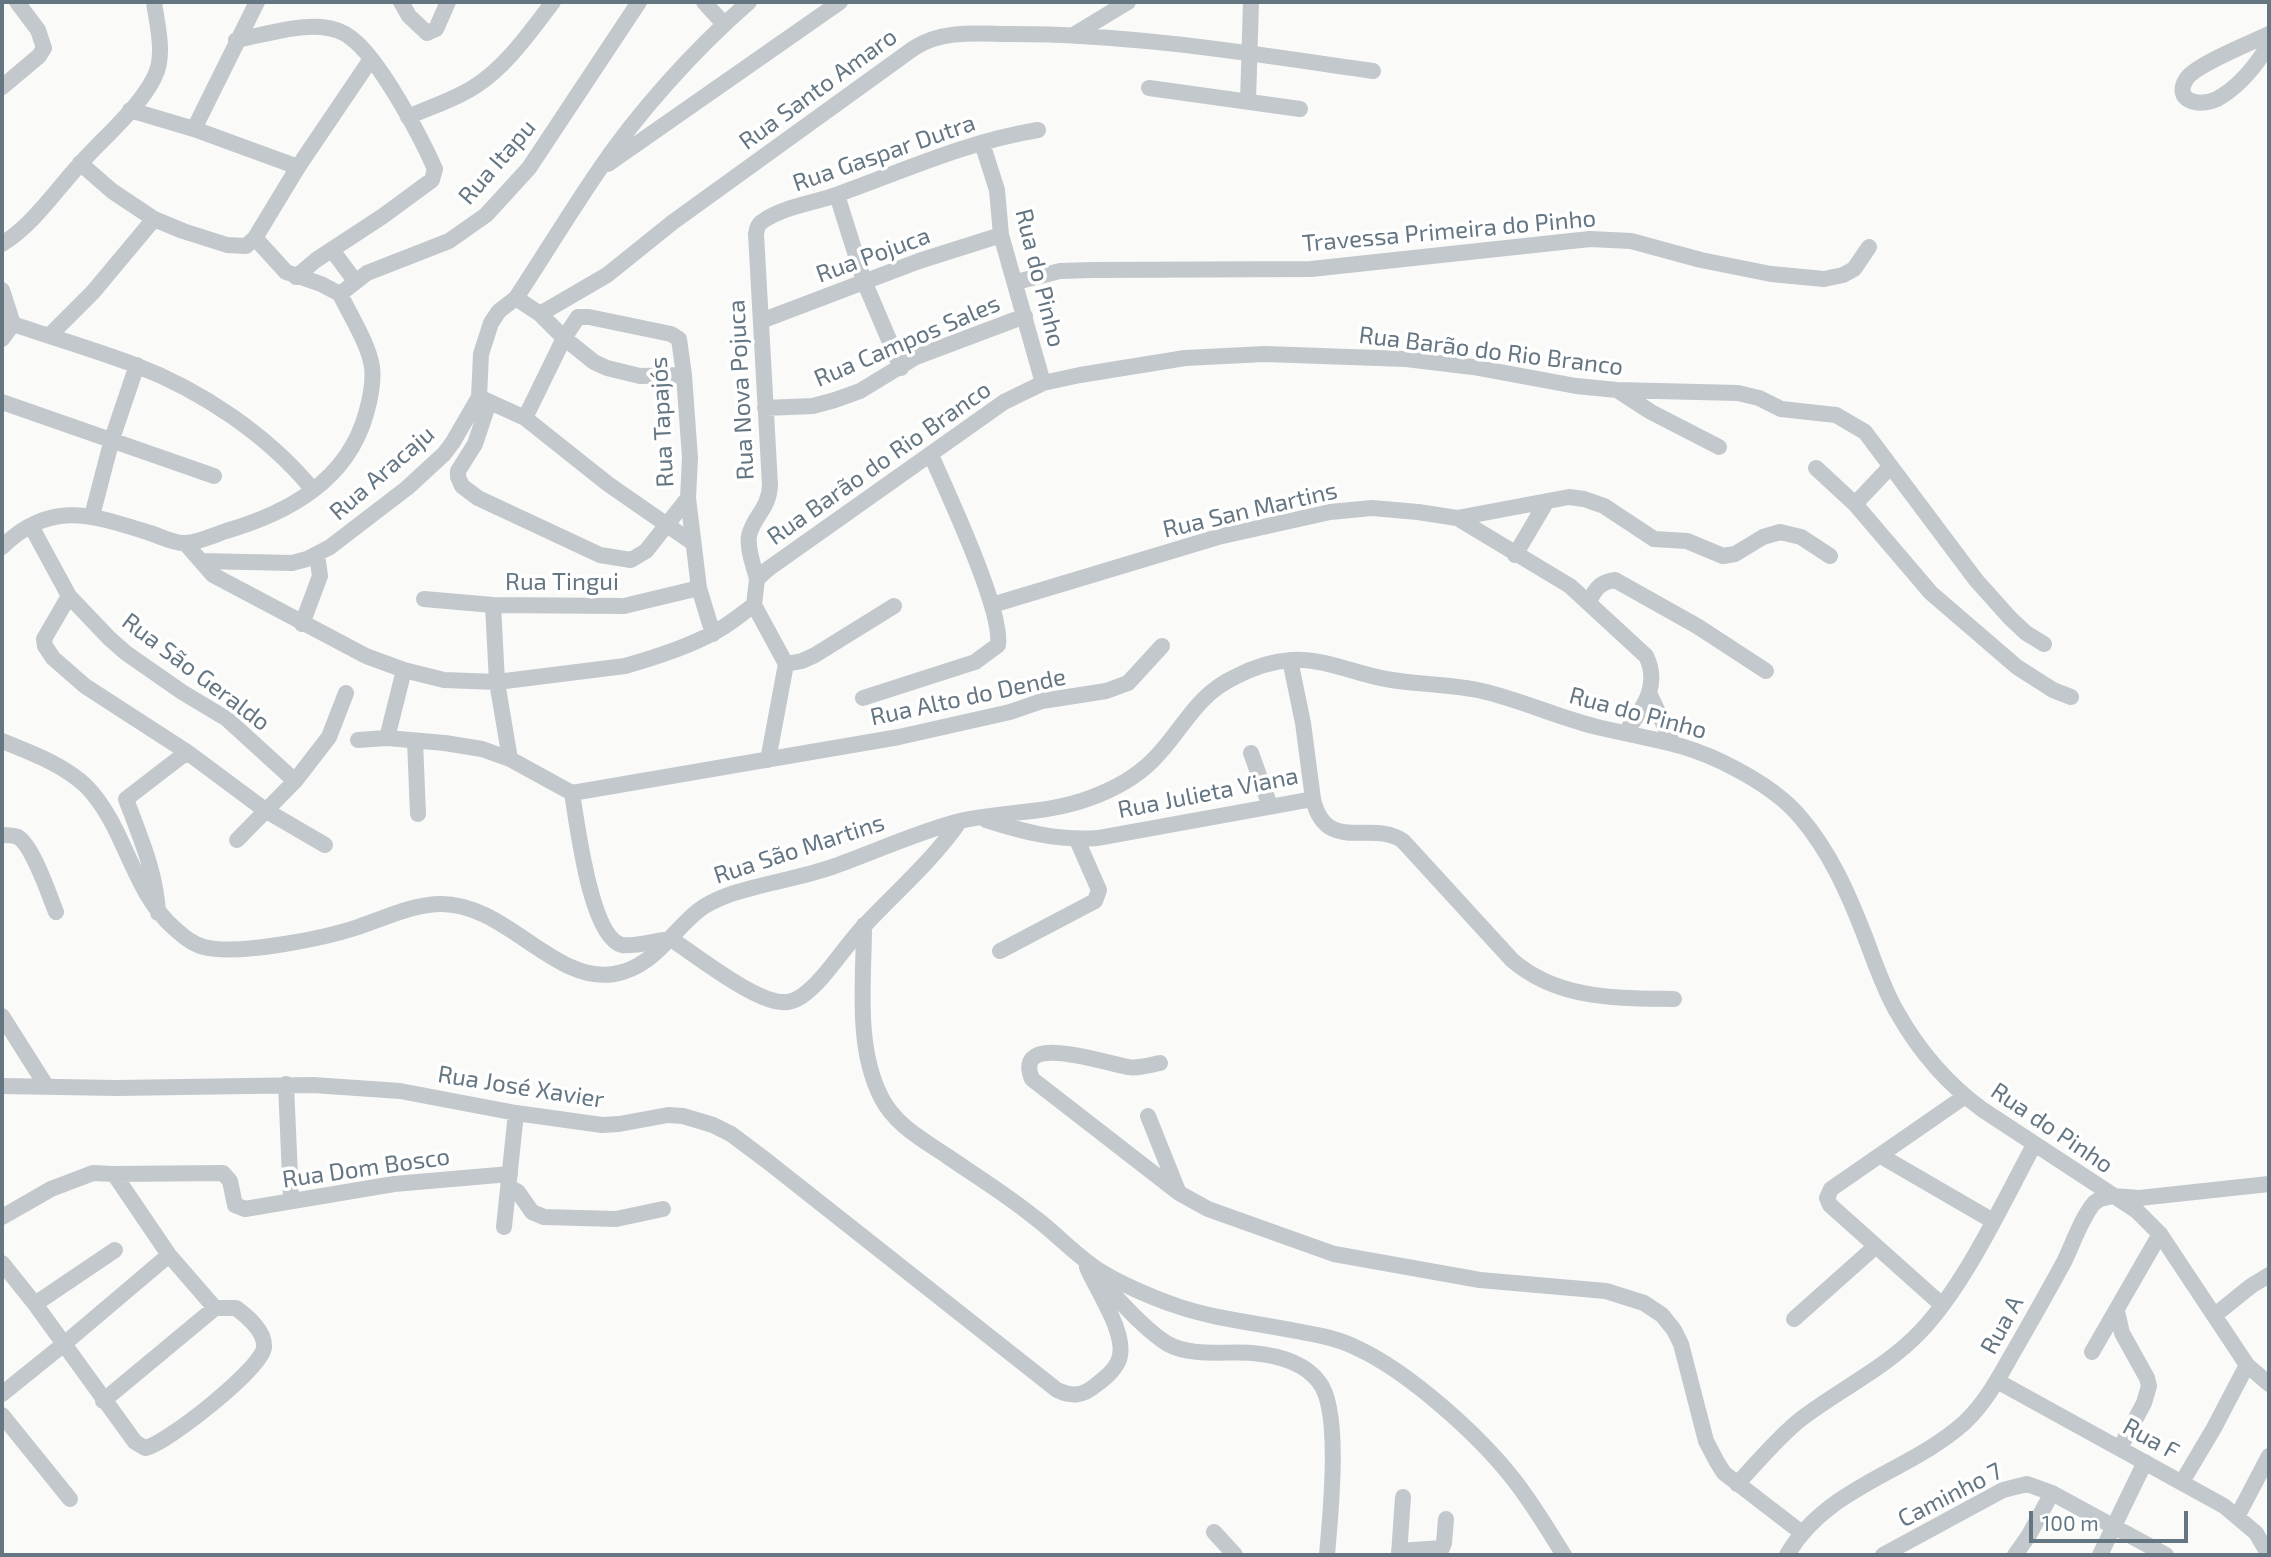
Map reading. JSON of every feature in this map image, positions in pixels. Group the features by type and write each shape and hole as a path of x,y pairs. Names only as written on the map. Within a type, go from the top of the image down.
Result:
{"street":[{"path":"2,87 39,57 44,48 38,30 17,2"},
{"path":"2,244 25,226 130,110 158,70 159,34 154,2"},
{"path":"194,129 257,2"},
{"path":"401,2 409,16 427,33 436,29 448,2"},
{"path":"408,117 456,96 490,75 553,2"},
{"name":"Rua Itapu","path":"340,294 367,273 450,241 486,215 528,168 639,2"},
{"path":"704,2 724,24"},
{"name":"Rua Aracaju","path":"201,561 292,563 317,555 407,488 444,454 484,399 481,354 491,323 499,311 516,298 597,171 631,126 724,24 749,2"},
{"path":"597,171 841,2"},
{"path":"1075,34 1128,2"},
{"path":"1248,102 1251,2"},
{"path":"236,40 321,27 342,32 354,39 371,59 408,117 435,169 432,180 316,260 296,277"},
{"name":"Rua Santo Amaro","path":"540,314 607,275 712,194 925,41 959,33 1075,34 1248,53 1373,71"},
{"path":"2269,34 2196,71 2188,77 2184,87 2185,96 2195,104 2218,98 2250,72 2269,44"},
{"path":"80,163 112,191 154,219 227,245 243,247 255,238 298,167 371,59"},
{"path":"1150,88 1300,109"},
{"path":"130,110 194,129 298,167"},
{"name":"Rua Gaspar Dutra","path":"756,234 757,226 767,219 982,143 1004,136 1038,131"},
{"name":"Rua do Pinho","path":"982,143 997,190 1001,235 1043,383"},
{"path":"837,195 864,281 901,368"},
{"path":"49,336 93,292 154,219"},
{"name":"Rua Nova Pojuca","path":"756,234 769,500 750,533 749,543 757,579"},
{"name":"Rua Pojuca","path":"761,321 864,281 1001,235"},
{"path":"184,544 267,519 313,490 351,452 370,398 372,368 369,356 340,294 321,284 296,277 281,268 255,238"},
{"name":"Travessa Primeira do Pinho","path":"1016,282 1060,271 1311,269 1590,239 1632,241 1700,260 1761,272 1824,279 1843,275 1854,269 1869,247"},
{"path":"332,250 355,281"},
{"path":"2,290 13,324"},
{"path":"516,298 540,314 594,362 607,368 640,376 684,374"},
{"name":"Rua Tapajós","path":"525,418 576,319 583,317 671,334 679,339 690,458 688,498 693,543 699,588 713,634"},
{"name":"Rua Campos Sales","path":"765,408 813,406 835,400 860,391 916,357 1025,317"},
{"path":"13,324 137,365 205,399 251,431 296,469 313,490"},
{"path":"2,339 13,324"},
{"name":"Rua Barão do Rio Branco","path":"754,605 757,579 830,523 931,455 990,410 1043,383 1185,358 1265,354 1406,359 1473,367 1565,385 1618,390 1748,394 1781,410 1836,415 1865,432 1976,580 2010,618 2026,633 2044,644"},
{"path":"92,516 112,439 137,365"},
{"path":"1618,390 1651,412 1719,447"},
{"path":"688,498 666,526 640,557 631,560 614,559 478,498 462,486 458,471 475,444 484,399 525,418 608,484 666,526 693,543"},
{"path":"2,402 214,476"},
{"path":"863,698 975,662 998,645 999,636 992,605 931,455"},
{"path":"1855,504 1890,467"},
{"path":"1816,468 1855,504 1931,593 2017,667 2042,684 2071,698"},
{"path":"1457,518 1569,497 1584,499 1616,512 1654,538 1686,541 1723,556 1735,554 1763,537 1780,532 1801,537 1830,556"},
{"path":"1516,555 1547,501"},
{"name":"Rua San Martins","path":"992,605 1218,537 1330,512 1372,508 1418,512 1457,518 1570,586 1646,656 1650,670 1650,695"},
{"path":"5,538 58,515 92,516 184,544 213,575 302,624 366,656 404,670 444,680 497,682 625,666 713,634 754,605 786,664 768,760"},
{"name":"Rua São Geraldo","path":"31,526 69,596 126,653 227,719 295,781"},
{"path":"302,624 320,576 317,555"},
{"path":"1588,603 1598,586 1605,581 1615,580 1697,626 1766,671"},
{"name":"Rua Tingui","path":"424,599 493,605 624,606 699,588"},
{"path":"69,596 44,639 53,658 85,686 187,752 265,810 325,845"},
{"path":"493,605 497,682 510,759"},
{"path":"786,664 815,655 894,606"},
{"name":"Rua Alto do Dende","path":"572,793 899,737 1010,712 1042,701 1106,691 1128,683 1162,646"},
{"name":"Rua do Pinho","path":"960,821 1056,809 1114,788 1141,771 1155,758 1191,711 1213,688 1244,672 1290,660 1322,663 1388,680 1485,691 1568,719 1672,742 1710,756 1758,782 1801,817 1826,853 1845,889 1897,1013 1947,1082 1964,1097 2034,1145 2137,1211 2160,1234 2247,1365 2269,1384"},
{"name":"Rua Julieta Viana","path":"977,818 1034,835 1077,840 1313,799 1303,723 1290,660"},
{"path":"387,738 404,670"},
{"path":"237,840 295,781 329,737 346,693"},
{"path":"1625,733 1650,695"},
{"path":"1650,695 1672,742"},
{"path":"358,740 387,738 470,747 510,759 572,793 584,868 594,901 610,934 620,944 671,939 756,994 782,1002 793,1001 814,985 864,925 930,859 960,821"},
{"name":"Rua São Martins","path":"2,741 44,758 85,786 106,812 147,897 158,913 193,943 204,947 234,949 285,943 335,934 423,905 451,904 485,913 566,963 595,975 610,975 642,964 671,939 697,911 726,896 814,873 897,841 960,821"},
{"path":"415,741 418,814"},
{"path":"158,913 153,871 126,799 187,752"},
{"path":"1251,753 1270,806"},
{"path":"1313,799 1316,815 1327,825 1346,833 1393,834 1403,841 1512,961 1526,972 1554,986 1582,994 1674,999"},
{"path":"2,835 12,835 22,840 32,856 56,912"},
{"path":"1000,951 1098,897 1099,890 1077,840"},
{"path":"864,925 864,1029 873,1080 891,1114 1035,1217 1170,1345 1185,1350 1278,1357 1309,1371 1320,1383 1329,1403 1334,1471 1327,1555"},
{"path":"2,1016 47,1087"},
{"path":"1160,1063 1130,1068 1055,1052 1042,1052 1030,1060 1028,1069 1032,1079 1179,1193 1208,1209 1334,1254 1480,1280 1606,1291 1644,1303 1661,1315 1674,1330 1681,1344 1706,1441 1724,1473 1802,1533"},
{"path":"286,1084 290,1200"},
{"name":"Rua José Xavier","path":"2,1086 117,1088 286,1084 400,1091 516,1113 602,1125 676,1115 694,1118 731,1134 1057,1390 1075,1396 1090,1390 1112,1372 1121,1354 1122,1345 1117,1327 1083,1262"},
{"path":"1942,1305 1830,1205 1827,1198 1831,1189 1964,1097"},
{"path":"504,1227 516,1113"},
{"path":"1149,1116 1179,1193"},
{"path":"1737,1483 1801,1420 1903,1348 1942,1305 2034,1145"},
{"path":"1881,1156 1993,1220"},
{"name":"Rua Dom Bosco","path":"114,1174 223,1173 230,1181 233,1199 239,1208 245,1209 394,1184 510,1180"},
{"path":"2,1217 51,1189 86,1174 114,1174 169,1255 211,1304 236,1308 253,1323 265,1345 263,1355 257,1364 208,1408 158,1443 145,1448 135,1442 103,1401 64,1344 2,1263"},
{"path":"510,1180 532,1212 544,1217 616,1219 663,1209"},
{"path":"2113,1196 2139,1198 2269,1184"},
{"name":"Rua A","path":"1787,1555 1802,1533 1836,1501 1954,1431 1979,1407 1997,1381 2065,1260 2089,1210 2100,1199 2113,1196"},
{"path":"2092,1352 2160,1234"},
{"path":"1794,1319 1876,1246"},
{"path":"34,1304 116,1250"},
{"path":"2,1394 169,1255"},
{"path":"1083,1262 1174,1306 1330,1338 1367,1353 1435,1401 1484,1446 1515,1480 1564,1555"},
{"path":"2215,1315 2269,1275"},
{"path":"103,1401 211,1304"},
{"path":"2117,1311 2122,1333 2143,1369 2149,1386 2144,1403 2120,1448"},
{"path":"2182,1482 2247,1365"},
{"name":"Rua F","path":"1997,1381 2182,1482 2263,1530 2269,1555"},
{"path":"2,1415 70,1499"},
{"path":"2238,1515 2269,1456"},
{"path":"2100,1555 2145,1462"},
{"name":"Caminho 7","path":"1883,1555 2012,1486 2035,1485 2166,1555"},
{"path":"2015,1555 2052,1493"},
{"path":"1403,1497 1399,1553 1442,1548 1446,1519"},
{"path":"1214,1532 1235,1555"}]}
